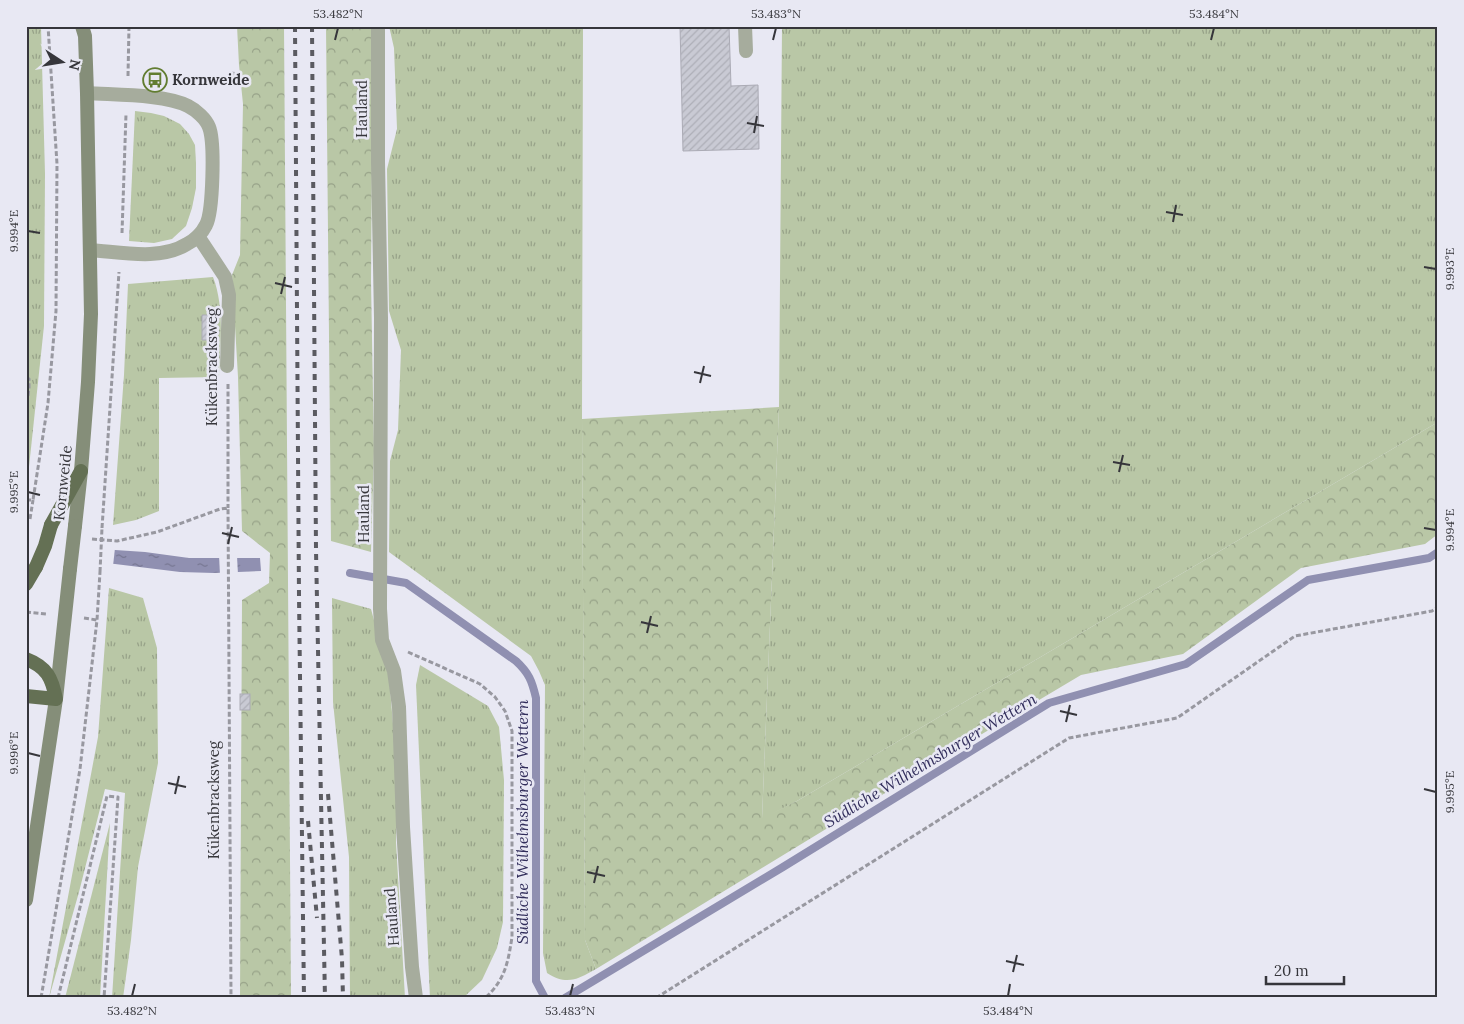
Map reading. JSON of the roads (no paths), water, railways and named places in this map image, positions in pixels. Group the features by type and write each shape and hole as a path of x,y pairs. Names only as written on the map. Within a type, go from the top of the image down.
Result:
{"highway":[{"path":"26,584 45,546 51,525 81,471"},
{"path":"26,659 41,667 48,674 56,699 26,696"}],"main road":[{"name":"Kornweide","path":"26,900 56,699 81,471 88,382 91,314 85,30"}],"lane":[{"name":"Hauland","path":"378,26 381,318 380,609 382,640 394,671 399,707 403,827 411,957 416,998"},
{"path":"745,26 746,51"},
{"path":"87,93 153,97 188,106 209,126 212,160 210,213 207,224 198,236 187,245 169,252 154,254 90,250"},
{"name":"Kükenbracksweg","path":"198,236 225,277 229,295 228,366"}],"water":[{"path":"26,544 145,552 189,558 260,558 261,571 180,572 115,564 26,558"}],"waterway":[{"name":"Südliche Wilhelmsburger Wettern","path":"565,998 783,867 1049,703 1186,664 1308,580 1429,558 1438,552"},
{"name":"Südliche Wilhelmsburger Wettern","path":"350,573 406,583 516,661 529,678 536,698 536,981 545,998"}],"railway":[{"path":"295,26 304,998"},
{"path":"312,26 316,550 325,998"},
{"path":"328,794 342,959 343,998"},
{"path":"308,821 317,918"}],"place":[{"name":"Kornweide","path":"155,80"}]}
